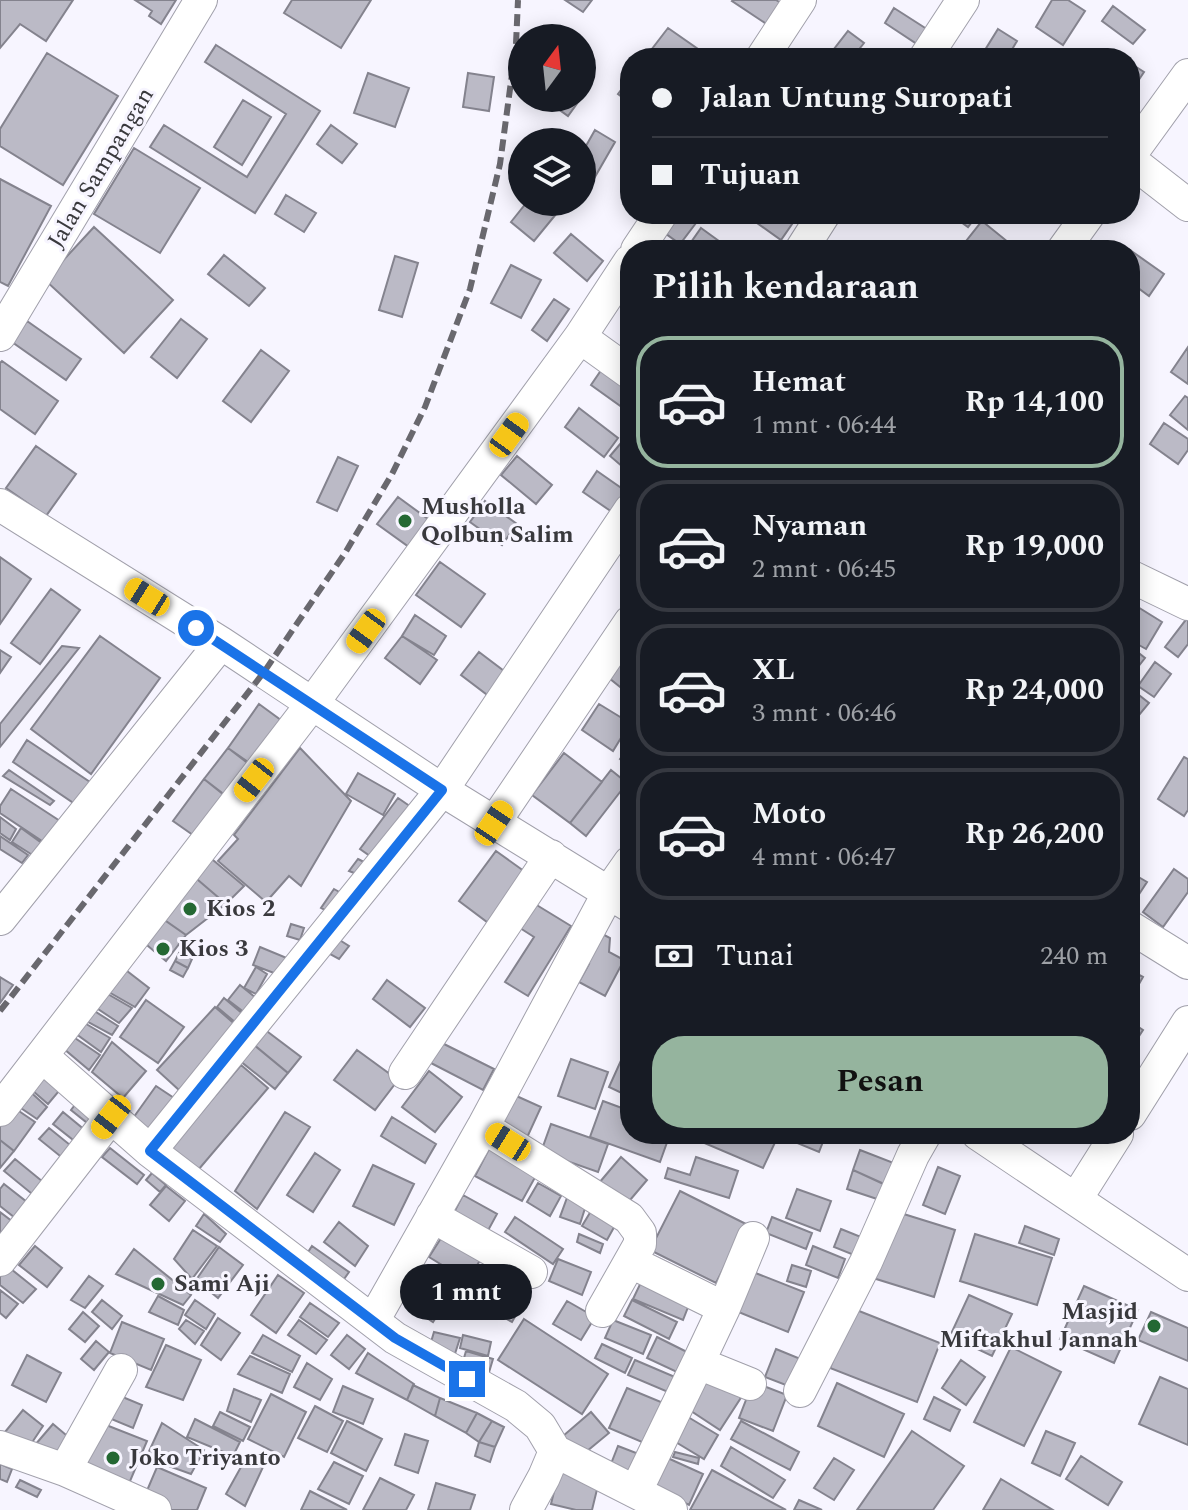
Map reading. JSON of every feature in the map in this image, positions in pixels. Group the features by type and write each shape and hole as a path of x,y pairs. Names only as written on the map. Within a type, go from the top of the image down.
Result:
{"street":[{"name":"Jalan Sampangan","path":"0,335 201,0"},
{"path":"769,48 800,0"},
{"path":"932,48 963,0"},
{"path":"1140,143 1188,75"},
{"path":"1140,165 1188,205"},
{"path":"0,1110 312,704 580,337 620,276"},
{"path":"580,337 620,366"},
{"path":"0,505 221,643 442,790 620,899 483,1127 373,1321"},
{"path":"150,1151 442,790 620,525"},
{"path":"1140,581 1188,604"},
{"path":"494,823 620,637"},
{"path":"0,919 221,643"},
{"path":"405,1073 551,856"},
{"path":"1140,933 1188,963"},
{"path":"1140,1098 1188,1022"},
{"path":"42,1056 150,1151 395,1338 516,1406 540,1426 555,1451 671,1510"},
{"path":"0,1260 111,1117"},
{"path":"483,1127 629,1218 640,1233 640,1244 602,1311"},
{"path":"800,1391 866,1262 919,1144"},
{"path":"993,1144 1188,1275"},
{"path":"1076,1199 1111,1144"},
{"path":"432,1216 531,1272"},
{"path":"636,1491 724,1308 753,1238"},
{"path":"631,1262 724,1308"},
{"path":"698,1363 750,1384"},
{"path":"65,1470 121,1370"},
{"path":"0,1447 65,1470 155,1510"},
{"path":"526,1510 555,1451"}],"building":[{"path":"0,0 73,0 46,41 20,24 0,48"},
{"path":"135,0 176,0 161,24 149,16 152,11"},
{"path":"292,0 371,0 341,48 284,13"},
{"path":"565,0 592,0 583,12"},
{"path":"733,0 776,0 781,3 768,25"},
{"path":"1052,0 1068,0 1085,11 1063,45 1036,27"},
{"path":"1113,6 1145,30 1133,44 1102,21"},
{"path":"894,8 933,33 923,48 885,23"},
{"path":"668,28 697,48 653,48"},
{"path":"998,29 1017,41 1013,48 986,48"},
{"path":"848,31 864,43 860,48 835,48"},
{"path":"216,45 320,111 255,213 150,147 164,125 247,177 286,114 205,62"},
{"path":"47,53 118,96 63,185 0,146 0,129"},
{"path":"368,73 409,88 395,127 354,113"},
{"path":"468,73 494,77 489,111 463,107"},
{"path":"243,100 271,117 242,165 214,147"},
{"path":"331,125 357,144 342,163 317,144"},
{"path":"596,131 615,142 596,175"},
{"path":"134,148 200,188 160,253 94,214"},
{"path":"0,179 51,206 8,286 0,282"},
{"path":"286,195 316,213 304,232 275,214"},
{"path":"516,216 555,216 534,241 511,222"},
{"path":"667,224 695,224 683,240 674,240 662,231"},
{"path":"758,224 792,224 781,240"},
{"path":"980,224 986,224 1006,240 967,240"},
{"path":"94,227 173,300 124,353 45,280"},
{"path":"701,228 718,240 693,240"},
{"path":"571,234 603,261 587,281 554,253"},
{"path":"224,255 265,288 249,306 208,274"},
{"path":"395,256 418,263 402,317 379,310"},
{"path":"1140,257 1164,274 1149,296 1140,289"},
{"path":"511,265 541,280 521,318 491,303"},
{"path":"554,299 569,309 547,341 532,330"},
{"path":"181,319 207,339 177,378 151,357"},
{"path":"27,321 81,359 66,380 12,342"},
{"path":"1188,347 1188,384 1171,372"},
{"path":"261,350 289,371 251,422 223,401"},
{"path":"2,361 58,401 35,434 0,409"},
{"path":"604,366 620,378 620,406 591,385"},
{"path":"1185,396 1188,398 1188,430 1170,415"},
{"path":"579,408 618,438 604,457 565,427"},
{"path":"1164,423 1188,439 1188,450 1178,464 1150,444"},
{"path":"620,444 620,464 610,456"},
{"path":"36,446 76,474 46,516 6,488"},
{"path":"517,456 552,485 536,504 501,475"},
{"path":"338,457 358,466 337,511 317,502"},
{"path":"597,471 620,487 620,501 612,512 583,492"},
{"path":"398,497 428,519 409,547 377,524"},
{"path":"485,501 517,524 502,545 470,522"},
{"path":"0,557 31,579 0,624"},
{"path":"440,562 485,594 461,627 416,595"},
{"path":"51,589 80,610 40,664 11,643"},
{"path":"1140,608 1162,622 1146,649 1140,646"},
{"path":"415,615 446,636 434,655 402,636"},
{"path":"1188,617 1188,644 1178,657 1165,647"},
{"path":"100,636 160,678 91,774 31,729"},
{"path":"402,636 437,660 420,684 385,658"},
{"path":"62,646 79,648 0,747 0,724"},
{"path":"0,650 11,657 0,673"},
{"path":"479,652 508,674 490,697 461,675"},
{"path":"1155,662 1171,674 1154,697 1140,687"},
{"path":"620,664 620,687 609,678"},
{"path":"1140,696 1149,703 1140,714"},
{"path":"259,704 289,726 258,769 228,748"},
{"path":"599,704 620,717 620,739 613,751 582,730"},
{"path":"27,740 90,782 75,804 13,762"},
{"path":"228,748 258,771 234,802 204,779"},
{"path":"300,748 351,801 301,886 289,876 266,902 218,861 238,839 234,835"},
{"path":"564,753 602,782 570,823 532,795"},
{"path":"1184,757 1188,759 1188,810 1184,816 1158,799"},
{"path":"9,770 54,801 50,805 3,776"},
{"path":"611,770 620,777 620,792 586,836 570,823"},
{"path":"358,773 395,794 383,815 346,794"},
{"path":"204,779 234,803 200,840 173,821"},
{"path":"11,789 60,821 45,843 0,813 0,806"},
{"path":"398,798 414,809 380,863 360,849"},
{"path":"0,817 16,829 10,840 0,833"},
{"path":"21,828 43,844 34,856 12,842"},
{"path":"0,836 28,855 22,863 0,849"},
{"path":"496,851 528,874 491,925 459,901"},
{"path":"207,855 244,886 226,904 191,874"},
{"path":"358,859 376,868 367,878 349,871"},
{"path":"1174,869 1188,879 1188,892 1163,927 1143,912"},
{"name":"Kios 2","path":"191,874 226,904 186,935 156,914"},
{"path":"1140,878 1147,882 1140,893"},
{"path":"334,889 350,898 336,916 321,908"},
{"path":"535,904 571,926 528,996 505,982 534,937 520,928"},
{"name":"Kios 3","path":"156,914 186,935 166,961 136,936"},
{"path":"291,924 304,928 300,940 287,936"},
{"path":"595,930 610,938 609,952 620,958 620,968 605,996 579,982 589,964 580,959"},
{"path":"338,939 349,946 339,959 328,953"},
{"path":"260,947 294,961 287,978 253,965"},
{"path":"179,953 192,959 188,968 175,961"},
{"path":"175,961 188,968 183,977 170,970"},
{"path":"118,964 149,988 135,1007 100,987"},
{"path":"256,967 267,974 256,994 244,988"},
{"path":"0,977 13,985 0,1003"},
{"path":"387,980 425,1008 410,1027 373,999"},
{"path":"240,985 261,1002 249,1016 228,1000"},
{"path":"99,989 132,1008 119,1023 89,1003"},
{"path":"224,998 250,1020 242,1028 217,1007"},
{"path":"146,1000 184,1027 158,1063 120,1037"},
{"path":"85,1005 118,1026 112,1035 77,1016"},
{"path":"215,1007 237,1026 179,1090 157,1070"},
{"path":"76,1018 110,1038 101,1052 68,1028"},
{"path":"264,1029 301,1057 288,1073 253,1044"},
{"path":"66,1032 100,1055 89,1070 57,1043"},
{"path":"112,1042 146,1071 123,1098 92,1072"},
{"path":"440,1042 494,1069 483,1090 429,1062"},
{"path":"253,1044 288,1073 275,1089 239,1060"},
{"path":"357,1050 398,1080 375,1110 334,1080"},
{"path":"571,1059 608,1072 595,1109 558,1096"},
{"path":"620,1063 620,1092 609,1087"},
{"path":"241,1065 268,1088 193,1176 166,1154"},
{"path":"429,1071 462,1097 435,1132 402,1107"},
{"path":"37,1073 59,1091 48,1104 26,1085"},
{"path":"24,1086 47,1107 37,1119 12,1102"},
{"path":"156,1086 174,1098 148,1133 131,1121"},
{"path":"512,1094 541,1107 525,1142 497,1129"},
{"path":"78,1101 98,1117 91,1126 71,1110"},
{"path":"603,1101 620,1107 620,1144 666,1144 660,1162 590,1137"},
{"path":"10,1105 35,1122 14,1151 0,1140 0,1117"},
{"path":"63,1112 86,1131 77,1143 53,1124"},
{"path":"285,1112 310,1127 257,1209 235,1191"},
{"path":"392,1117 436,1144 425,1163 381,1136"},
{"path":"551,1124 608,1144 598,1172 541,1152"},
{"path":"49,1128 75,1149 65,1160 39,1139"},
{"path":"0,1140 14,1151 0,1168"},
{"path":"707,1144 774,1144 763,1168"},
{"path":"800,1144 822,1144 819,1152"},
{"path":"490,1147 538,1172 522,1201 475,1176"},
{"path":"110,1148 144,1175 137,1184 102,1157"},
{"path":"860,1150 904,1167 896,1190 853,1170"},
{"path":"315,1153 340,1170 313,1212 287,1195"},
{"path":"621,1157 647,1180 625,1206 599,1183"},
{"path":"696,1157 738,1171 729,1198 665,1178 668,1168 690,1175"},
{"path":"15,1159 48,1186 37,1198 4,1171"},
{"path":"373,1165 414,1184 394,1225 353,1206"},
{"path":"938,1167 960,1176 945,1214 923,1205"},
{"path":"853,1170 891,1187 886,1202 847,1189"},
{"path":"152,1173 166,1185 160,1192 146,1180"},
{"path":"538,1183 561,1196 550,1216 527,1202"},
{"path":"4,1184 32,1206 19,1221 0,1206 0,1189"},
{"path":"166,1186 185,1201 169,1221 150,1205"},
{"path":"797,1189 831,1201 820,1231 786,1218"},
{"path":"680,1191 746,1224 716,1283 650,1250"},
{"path":"463,1195 497,1214 484,1238 450,1220"},
{"path":"568,1195 587,1202 580,1224 560,1217"},
{"path":"594,1206 618,1220 607,1240 582,1226"},
{"path":"894,1211 955,1230 934,1297 873,1278"},
{"path":"0,1212 17,1225 0,1247"},
{"path":"204,1214 226,1234 220,1242 196,1226"},
{"path":"515,1217 563,1249 553,1264 505,1232"},
{"path":"772,1217 812,1233 806,1249 766,1233"},
{"path":"339,1222 368,1246 355,1266 324,1242"},
{"path":"1025,1226 1059,1239 1054,1255 1019,1243"},
{"path":"841,1229 861,1237 854,1255 834,1247"},
{"path":"193,1230 217,1246 192,1279 174,1259"},
{"path":"445,1232 483,1255 468,1281 429,1257"},
{"path":"579,1234 603,1244 600,1253 577,1242"},
{"path":"975,1234 1052,1258 1037,1305 960,1281"},
{"path":"35,1246 62,1268 47,1287 19,1265"},
{"path":"312,1246 349,1272 337,1289 301,1263"},
{"path":"813,1246 845,1259 838,1278 806,1265"},
{"path":"219,1247 243,1265 218,1298 196,1280"},
{"name":"Sami Aji","path":"134,1249 191,1295 183,1305 116,1274"},
{"path":"558,1259 591,1272 582,1295 549,1281"},
{"path":"6,1265 36,1289 23,1303 0,1285 0,1272"},
{"path":"792,1265 811,1271 806,1287 787,1281"},
{"path":"423,1271 453,1291 433,1322 403,1302"},
{"path":"753,1272 804,1292 788,1332 736,1311"},
{"path":"491,1273 528,1294 512,1322 475,1301"},
{"path":"278,1275 304,1293 276,1333 251,1315"},
{"path":"89,1276 103,1286 85,1308 71,1300"},
{"path":"644,1276 692,1297 683,1320 633,1299"},
{"path":"1084,1286 1138,1310 1114,1363 1060,1339"},
{"path":"0,1290 18,1304 6,1318 0,1313"},
{"path":"969,1295 1012,1314 992,1356 950,1336"},
{"path":"158,1296 184,1310 178,1325 149,1312"},
{"path":"102,1300 122,1316 112,1329 92,1312"},
{"path":"195,1300 215,1314 206,1329 185,1315"},
{"path":"632,1300 677,1322 669,1339 624,1316"},
{"path":"567,1301 595,1317 581,1340 553,1324"},
{"path":"567,1301 595,1317 581,1340 553,1324"},
{"path":"310,1303 339,1323 328,1337 300,1317"},
{"path":"854,1309 940,1343 917,1402 830,1368"},
{"path":"83,1312 99,1326 85,1342 69,1329"},
{"path":"83,1312 99,1326 85,1342 69,1329"},
{"path":"1151,1312 1188,1328 1188,1361 1138,1340"},
{"path":"218,1318 240,1333 221,1360 201,1345"},
{"path":"524,1319 608,1374 582,1414 498,1360"},
{"path":"186,1320 204,1331 195,1344 179,1329"},
{"path":"299,1320 327,1340 316,1354 288,1335"},
{"path":"613,1320 651,1335 643,1354 605,1338"},
{"path":"122,1322 164,1339 151,1370 110,1353"},
{"path":"434,1332 460,1338 453,1360 428,1352"},
{"path":"263,1335 300,1356 292,1372 252,1353"},
{"path":"347,1335 365,1349 349,1369 331,1355"},
{"path":"463,1335 491,1342 488,1356 460,1348"},
{"path":"657,1337 689,1353 679,1373 647,1358"},
{"path":"96,1341 109,1352 94,1370 81,1359"},
{"path":"96,1341 109,1352 94,1370 81,1359"},
{"path":"602,1344 632,1358 625,1373 595,1358"},
{"path":"166,1345 201,1360 183,1400 146,1387"},
{"path":"1011,1347 1061,1372 1024,1446 974,1422"},
{"path":"776,1349 803,1360 791,1387 765,1377"},
{"path":"466,1351 493,1359 487,1379 460,1372"},
{"path":"368,1353 414,1384 407,1400 356,1373"},
{"path":"27,1355 61,1373 46,1402 12,1385"},
{"path":"250,1356 290,1374 282,1393 238,1374"},
{"path":"635,1360 675,1377 668,1392 628,1375"},
{"path":"961,1360 985,1377 966,1405 942,1388"},
{"path":"307,1363 332,1379 320,1400 294,1387"},
{"path":"712,1372 744,1393 720,1430 688,1409"},
{"path":"1160,1377 1188,1389 1188,1445 1139,1424"},
{"path":"753,1382 787,1395 773,1431 739,1418"},
{"path":"837,1383 904,1414 884,1457 818,1426"},
{"path":"413,1385 440,1398 435,1416 407,1400"},
{"path":"343,1386 373,1399 363,1424 333,1412"},
{"path":"627,1388 673,1407 656,1448 609,1428"},
{"path":"234,1389 261,1400 251,1422 227,1411"},
{"path":"113,1393 142,1405 133,1428 104,1416"},
{"path":"271,1394 306,1412 284,1457 248,1439"},
{"path":"934,1397 960,1410 950,1431 924,1419"},
{"path":"440,1398 477,1413 466,1433 435,1416"},
{"path":"315,1406 343,1421 327,1452 298,1438"},
{"path":"23,1410 43,1426 29,1447 5,1432"},
{"path":"220,1412 250,1427 243,1441 213,1426"},
{"path":"591,1412 609,1433 581,1456 563,1436"},
{"path":"477,1413 492,1421 479,1442 466,1433"},
{"path":"683,1414 718,1435 704,1459 669,1438"},
{"path":"195,1419 240,1442 233,1456 187,1437"},
{"path":"347,1421 382,1439 366,1471 331,1453"},
{"path":"492,1421 504,1427 495,1447 479,1442"},
{"path":"741,1421 799,1452 790,1470 731,1439"},
{"name":"Joko Triyanto","path":"101,1423 147,1441 125,1493 80,1474"},
{"path":"162,1423 204,1450 191,1474 146,1458"},
{"path":"53,1424 78,1445 60,1466 35,1445"},
{"path":"912,1431 964,1466 933,1510 857,1510"},
{"path":"1046,1431 1075,1443 1060,1476 1032,1463"},
{"path":"405,1434 428,1441 418,1473 395,1465"},
{"path":"479,1442 495,1447 490,1462 475,1456"},
{"path":"618,1446 644,1456 634,1479 609,1469"},
{"path":"731,1447 785,1480 773,1498 721,1466"},
{"path":"675,1452 699,1458 698,1464 673,1457"},
{"path":"661,1455 703,1474 689,1505 648,1485"},
{"path":"1081,1456 1122,1482 1108,1505 1066,1479"},
{"path":"246,1458 263,1467 245,1506 226,1494"},
{"path":"834,1458 854,1470 834,1500 814,1488"},
{"path":"334,1462 363,1476 349,1504 318,1489"},
{"path":"0,1464 12,1469 7,1482 0,1479"},
{"path":"157,1467 206,1488 197,1510 168,1510 143,1500"},
{"path":"560,1467 600,1477 592,1510 551,1504"},
{"path":"712,1470 786,1510 690,1510"},
{"path":"380,1478 414,1495 406,1510 363,1510"},
{"path":"1001,1479 1053,1510 983,1510"},
{"path":"20,1480 41,1490 37,1497 16,1487"},
{"path":"436,1483 475,1495 470,1510 428,1510"},
{"path":"310,1491 347,1510 301,1510"},
{"path":"799,1500 822,1510 794,1510"}],"railway":[{"path":"0,1011 264,672 345,553 392,474 425,407 470,289 500,164 516,44 518,0"}],"place":[{"name":"Musholla Qolbun Salim","path":"405,521"},
{"name":"Kios 2","path":"190,909"},
{"name":"Kios 3","path":"163,949"},
{"name":"Sami Aji","path":"158,1284"},
{"name":"Masjid Miftakhul Jannah","path":"1154,1326"},
{"name":"Joko Triyanto","path":"113,1458"}],"route":[{"path":"196,628 442,790 150,1151 395,1338 467,1379"}]}
